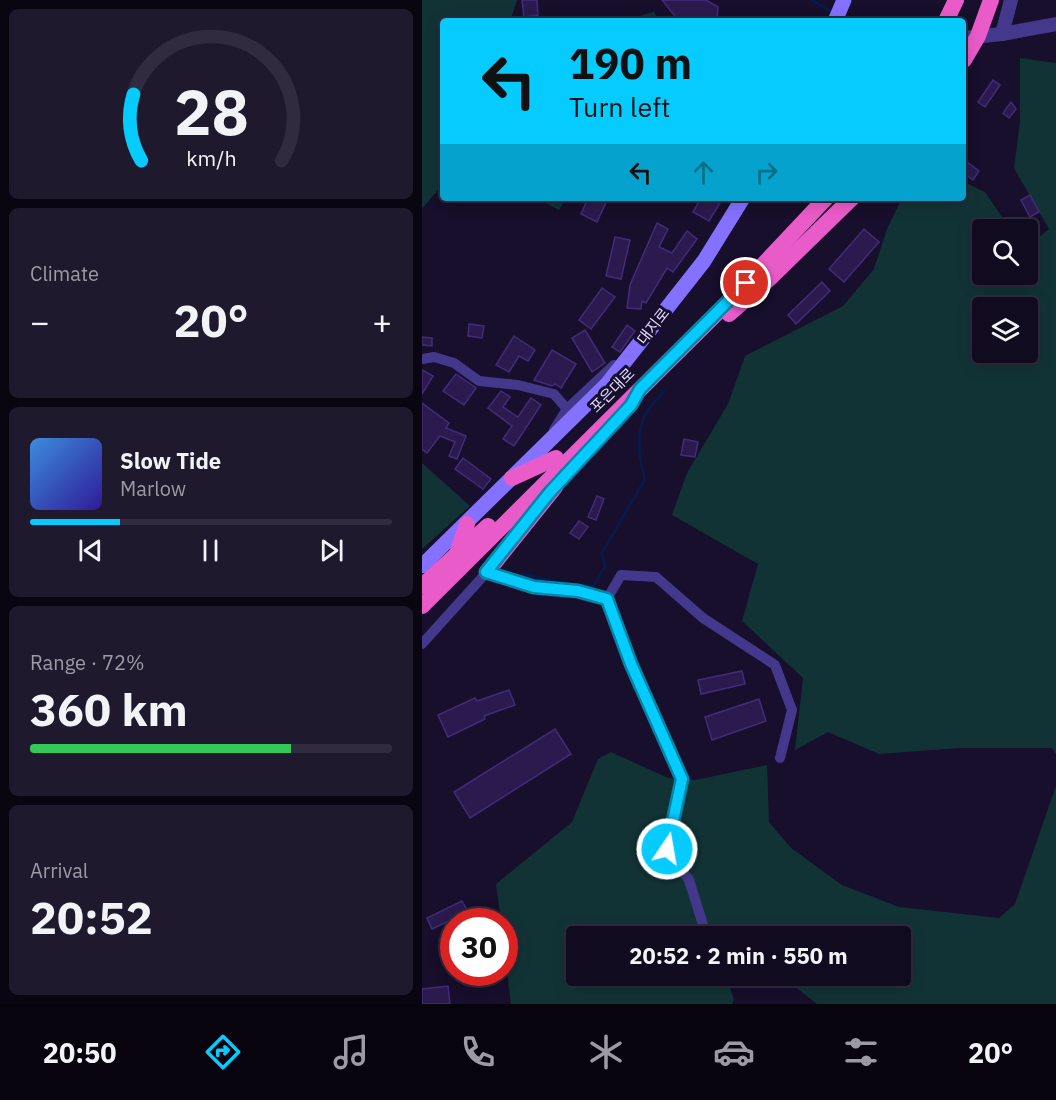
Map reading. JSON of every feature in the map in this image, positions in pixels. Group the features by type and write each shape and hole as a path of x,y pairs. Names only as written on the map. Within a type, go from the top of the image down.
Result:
{"highway":[{"path":"950,18 956,0"},
{"path":"951,18 964,0"},
{"path":"966,53 971,37 991,0"},
{"name":"포은대로","path":"422,586 542,473 813,201"},
{"name":"포은대로","path":"422,606 684,345 823,201"},
{"path":"486,572 550,492 631,405 709,331 770,278 849,201"},
{"path":"684,345 709,331"},
{"path":"631,405 640,389"},
{"path":"512,478 556,458"},
{"path":"456,555 467,524"}],"main road":[{"name":"대지로","path":"422,566 608,383 704,261 741,201"}],"street":[{"path":"1002,34 1011,0"},
{"path":"971,37 1056,24"},
{"name":"대지로","path":"549,440 567,409 611,370 704,261"},
{"path":"422,358 434,357 454,363 479,381 518,385 554,394 567,409"},
{"path":"422,644 486,572 534,587 578,591 607,599"},
{"path":"607,599 621,575 656,577 703,618 775,665 792,711 780,758"},
{"path":"607,599 631,664 682,779 667,849 689,880 703,926"}],"green space":[{"path":"422,0 517,0 511,18 440,18 440,188 422,209"},
{"path":"654,12 657,18 633,18"},
{"path":"1020,58 1056,63 1056,754 1052,748 959,748 879,754 828,732 795,750 803,678 742,621 758,564 672,515 687,473 728,404 745,356 843,306 874,269 887,229 901,201 966,201 966,183 985,192 1003,219 972,219 972,285 1038,285 1038,238 1049,229 1014,168 1020,122"},
{"path":"542,201 564,201 559,210"},
{"path":"422,463 470,506 422,549"},
{"path":"611,752 668,778 695,780 767,765 769,822 791,848 842,885 899,907 999,918 1015,904 1056,786 1056,1004 817,1004 794,986 911,986 911,926 566,926 566,986 730,986 734,1000 732,1004 511,1004 509,986 518,986 518,908 499,908 496,884 572,822 598,759"}],"building":[{"path":"522,0 537,0 538,15 524,17"},
{"path":"662,0 706,0 718,7 717,18 677,18"},
{"path":"993,80 1000,85 985,107 978,102"},
{"path":"1011,102 1016,109 1009,118 1003,113"},
{"path":"966,161 979,171 973,180 966,175"},
{"path":"1030,195 1039,212 1030,217 1021,200"},
{"path":"587,201 607,201 597,222 581,214"},
{"path":"699,201 721,201 709,221 693,212"},
{"path":"657,223 668,229 659,247 672,253 687,231 697,239 673,272 667,268 646,303 642,301 641,309 627,308 630,285"},
{"path":"864,229 879,242 844,282 829,269"},
{"path":"615,237 630,240 621,279 606,276"},
{"path":"822,282 830,291 796,324 788,315"},
{"path":"602,288 615,297 591,329 579,320"},
{"path":"469,324 484,326 482,338 468,336"},
{"path":"627,325 635,331 620,352 612,347"},
{"path":"585,330 605,363 592,372 572,338"},
{"path":"514,336 535,350 528,361 519,356 509,372 496,365"},
{"path":"422,337 432,338 432,346 422,345"},
{"path":"552,350 576,364 561,388 555,384 552,386 534,380"},
{"path":"422,370 433,376 422,394"},
{"path":"456,374 476,388 464,405 443,391"},
{"path":"501,391 510,397 503,407 518,417 531,398 541,405 514,446 503,439 512,426 488,408"},
{"path":"422,403 449,423 446,428 466,436 457,459 449,456 455,442 440,436 427,453 422,449"},
{"path":"684,439 698,442 695,457 681,455"},
{"path":"463,458 491,479 483,489 455,469"},
{"path":"597,496 604,499 596,520 588,517"},
{"path":"579,521 588,527 579,539 570,533"},
{"path":"742,671 745,684 701,694 698,680"},
{"path":"509,690 515,705 484,716 485,719 448,737 438,715 475,698 477,701"},
{"path":"759,699 766,721 712,740 705,717"},
{"path":"555,729 571,754 470,818 454,792"},
{"path":"462,901 466,908 448,908"},
{"path":"440,912 440,925 432,929 427,918"},
{"path":"448,986 450,1004 422,1004 422,989"}],"waterway":[{"path":"812,0 833,13"},
{"path":"522,574 569,584 593,586 605,567 602,553 645,479 640,455 640,430 648,411 664,391"}],"route":[{"path":"667,849 682,779 631,664 607,599 578,591 534,587 486,572 550,492 631,405 640,389 746,283"}]}
